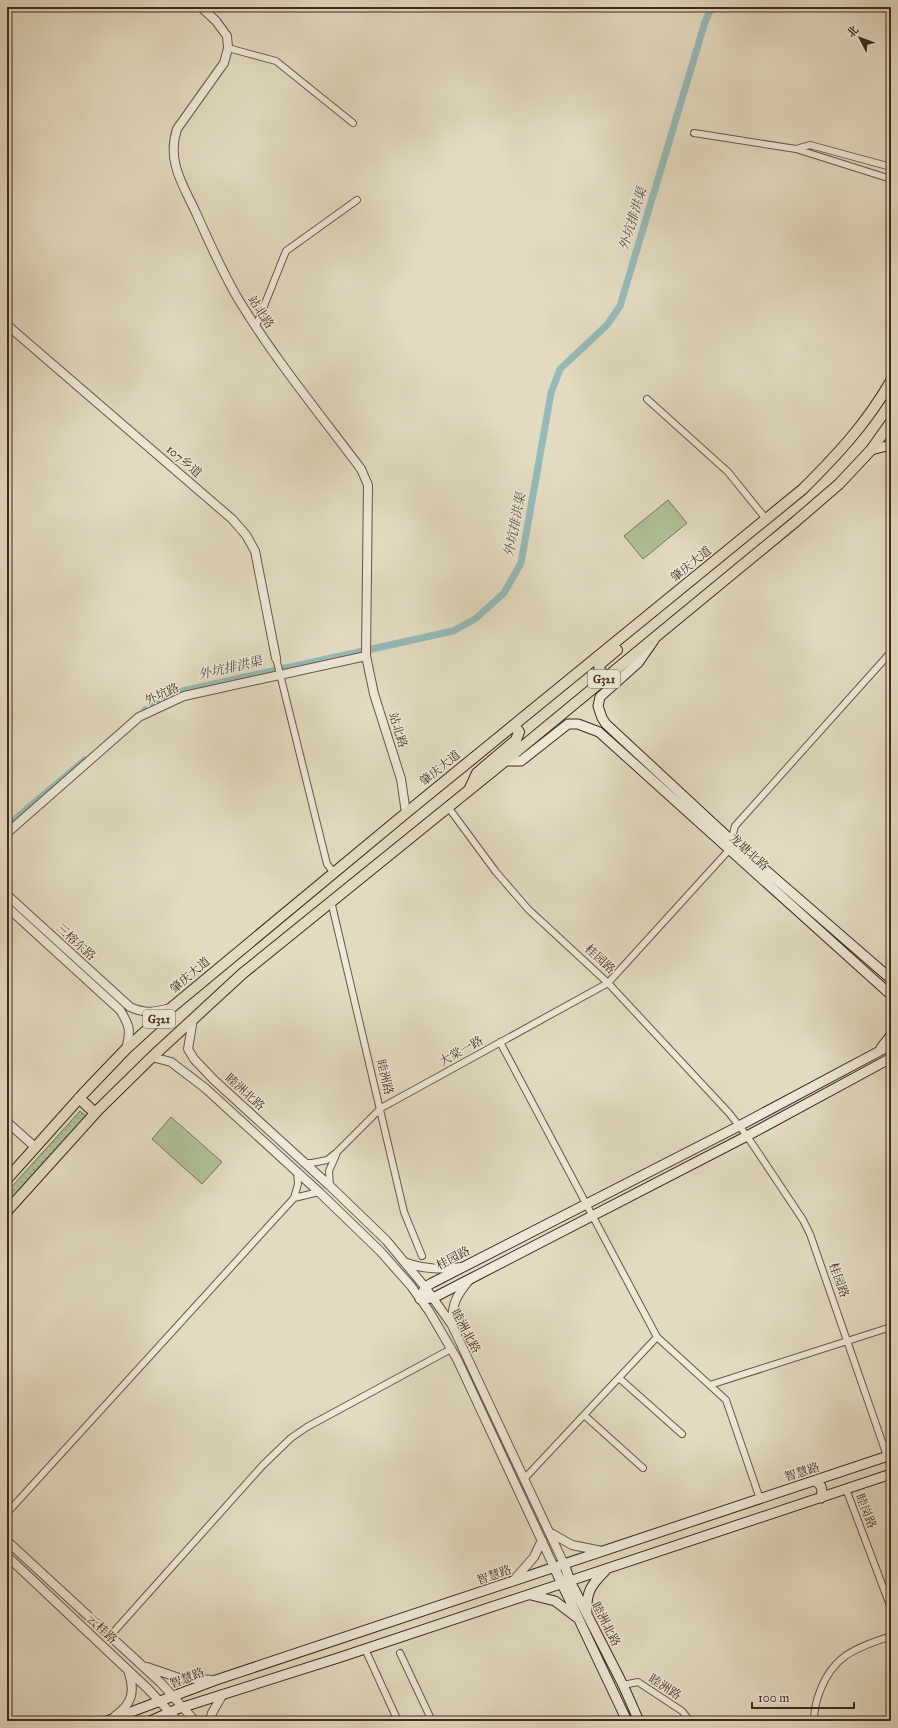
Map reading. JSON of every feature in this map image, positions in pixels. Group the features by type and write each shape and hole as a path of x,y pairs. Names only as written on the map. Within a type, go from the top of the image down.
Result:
{"highway":[{"name":"肇庆大道","path":"7,1179 80,1098 126,1050 171,1008 228,959 803,489 842,450 880,401 891,381"},
{"name":"G321","path":"7,1211 96,1113 152,1057 242,974 505,761 811,508 839,484 870,450 891,422"},
{"path":"608,676 600,672 599,665 633,637 644,619"},
{"path":"468,791 477,773 516,740 519,732 514,725"},
{"path":"80,1098 96,1113"}],"main road":[{"path":"870,450 891,445"},
{"name":"龙塘北路","path":"659,633 638,663 600,697 598,706 602,718 606,724 731,840 891,979"},
{"name":"龙塘北路","path":"505,761 520,761 568,724 578,724 599,732 888,992"},
{"path":"888,992 891,1003"},
{"path":"878,1052 891,1035"},
{"name":"桂园路","path":"425,1287 463,1266 739,1126 891,1045"},
{"path":"425,1287 420,1299 433,1298 747,1136 889,1060"},
{"name":"智慧路","path":"108,1720 216,1680 889,1456"},
{"path":"150,1721 183,1707 341,1657 891,1474"},
{"path":"815,1481 820,1485 823,1491 821,1498"},
{"name":"睦洲北路","path":"564,1564 566,1582 579,1620 627,1721"},
{"name":"睦洲北路","path":"554,1567 587,1613 639,1721"},
{"path":"587,1613 589,1589 607,1568"},
{"path":"530,1594 555,1601 579,1620"},
{"path":"336,1641 341,1644 343,1651 341,1657"}],"street":[{"path":"201,7 216,21 227,36 228,48 276,61 353,123"},
{"name":"站北路","path":"228,48 224,63 177,129 173,141 172,151 175,166 202,227 236,296 268,345 361,469 368,485 365,637 366,656 374,694 401,779 406,813"},
{"path":"694,133 796,149 891,179"},
{"path":"796,149 810,145 891,167"},
{"path":"256,326 286,251 357,200"},
{"name":"107乡道","path":"7,326 232,519 246,535 254,551 260,574 276,658"},
{"path":"647,399 728,472 766,519"},
{"path":"729,850 735,826 891,652"},
{"name":"外坑路","path":"7,833 139,717 184,696 366,656"},
{"path":"276,658 327,864 334,873"},
{"name":"桂园路","path":"448,807 496,872 528,909 608,983 703,1085 747,1136 803,1220 810,1234 847,1342 889,1456"},
{"name":"大棠一路","path":"336,1153 381,1108 608,983 729,850"},
{"name":"三榕东路","path":"7,895 130,1007 140,1012 151,1013 171,1008"},
{"name":"睦洲路","path":"331,902 381,1108 404,1212 422,1256"},
{"name":"三榕东路","path":"7,907 120,1010 128,1022 130,1034 126,1050"},
{"name":"睦洲北路","path":"193,1019 188,1049 194,1059 214,1080 369,1223 405,1262 452,1325 564,1564"},
{"path":"500,1042 657,1337 726,1400 760,1499"},
{"name":"睦洲北路","path":"152,1057 171,1062 206,1088 297,1171 380,1251 400,1273 420,1299 452,1349 554,1567"},
{"path":"206,1088 194,1074 197,1071 200,1071 209,1079 214,1080"},
{"path":"7,1122 35,1147"},
{"path":"304,1163 327,1160 336,1153"},
{"path":"330,1186 329,1171 336,1153"},
{"path":"7,1512 294,1198 298,1184 297,1171"},
{"path":"294,1198 319,1192"},
{"path":"405,1262 426,1268 439,1269 463,1266"},
{"path":"452,1325 453,1304 472,1278"},
{"path":"710,1385 891,1327"},
{"path":"524,1479 657,1337"},
{"path":"110,1636 258,1470 286,1442 307,1427 452,1349"},
{"path":"619,1378 682,1434"},
{"path":"584,1415 643,1468"},
{"name":"睦岗路","path":"846,1489 891,1608"},
{"path":"549,1532 572,1545 602,1551"},
{"path":"513,1581 534,1557 542,1540"},
{"name":"云桂路","path":"7,1541 143,1666 174,1696 195,1721"},
{"name":"云桂路","path":"7,1556 128,1670 178,1721"},
{"path":"814,1721 814,1707 826,1676 838,1660 856,1648 891,1636"},
{"path":"365,1649 398,1721"},
{"path":"400,1653 432,1721"},
{"path":"143,1666 179,1678 216,1680"},
{"path":"108,1720 123,1710 131,1697 132,1682 128,1670"},
{"name":"睦洲路","path":"623,1686 638,1682 682,1711 690,1721"},
{"path":"210,1721 212,1713 223,1694"}],"green space":[{"path":"668,500 687,523 643,559 624,536"},
{"path":"80,1111 87,1117 7,1206 7,1192"},
{"path":"171,1117 222,1162 202,1184 152,1139"}],"waterway":[{"name":"外坑排洪渠","path":"145,710 182,691 453,631 475,619 504,593 521,563 551,393 560,369 607,325 620,306 705,22 712,7"},
{"name":"外坑排洪渠","path":"7,826 85,760"}]}
